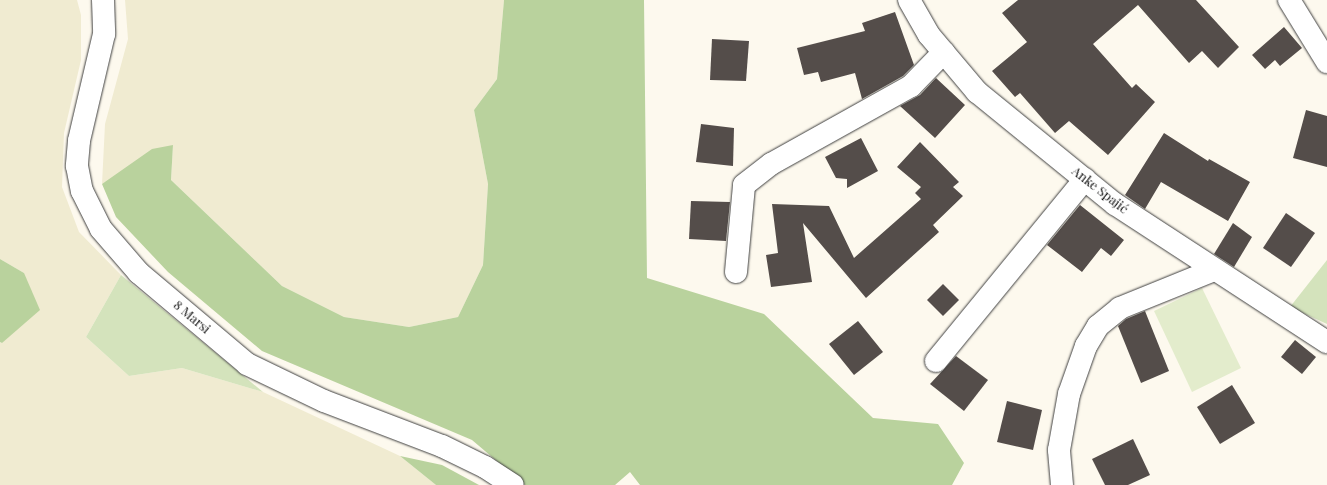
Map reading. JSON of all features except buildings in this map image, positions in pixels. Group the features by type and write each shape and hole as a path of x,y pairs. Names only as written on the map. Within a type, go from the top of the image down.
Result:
{"street":[{"name":"8 Marsi","path":"103,0 104,34 79,141 77,166 82,191 101,229 139,273 247,364 324,401 442,446 485,467 513,485"},
{"name":"Anke Spajić","path":"909,0 929,35 977,92 1115,204 1214,270 1327,342"},
{"path":"1289,0 1327,62"},
{"path":"736,272 744,186 771,164 911,86 944,52"},
{"path":"936,360 1085,179"},
{"path":"1062,485 1060,450 1069,394 1086,346 1098,326 1120,308 1214,270"}],"shaded area":[{"path":"0,0 77,0 81,15 81,60 64,133 62,187 79,232 121,275 86,337 129,376 182,368 263,392 400,456 436,485 0,485 0,342 2,343 24,273 0,259"},
{"path":"125,0 504,0 497,79 474,110 488,184 483,265 458,317 409,327 344,317 282,286 171,180 173,145 102,184 105,124 128,39"}],"green space":[{"path":"504,0 644,0 647,278 764,314 873,418 938,424 964,463 952,485 640,485 630,472 615,485 525,485 472,440 262,351 168,272 116,217 102,184 152,149 173,145 171,180 282,286 344,317 409,327 458,317 483,265 488,184 474,110 497,79"},
{"path":"0,259 24,273 40,310 2,343 0,342"},
{"path":"1327,260 1327,324 1290,307"},
{"path":"121,275 263,392 182,368 129,376 86,337"},
{"path":"1202,288 1241,368 1192,392 1154,311"},
{"path":"400,456 442,465 479,485 436,485"}]}
